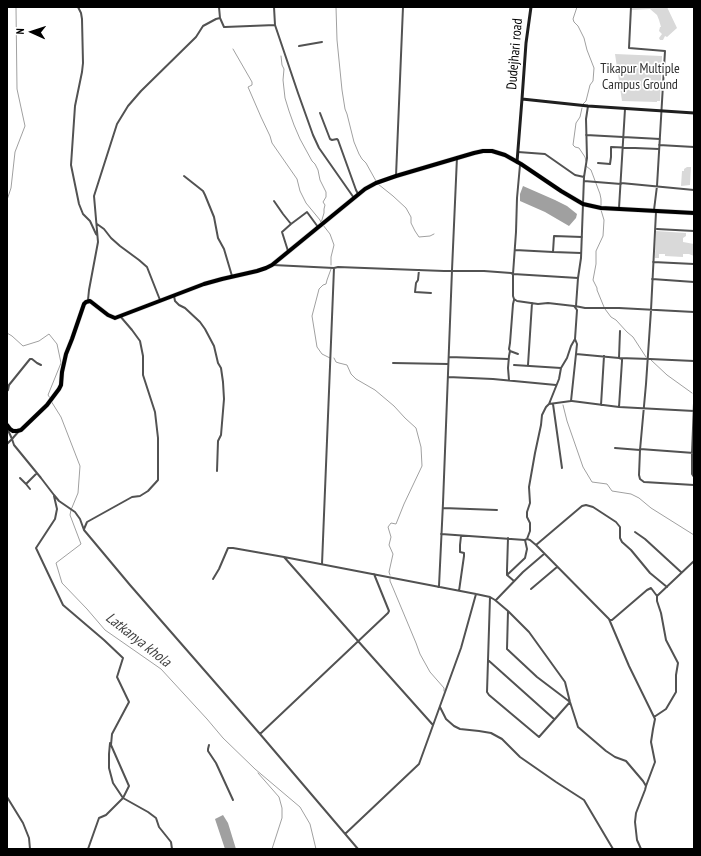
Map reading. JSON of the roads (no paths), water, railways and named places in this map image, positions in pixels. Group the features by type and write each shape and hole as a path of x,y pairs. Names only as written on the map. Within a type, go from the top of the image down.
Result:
{"main road":[{"path":"7,426 10,429 17,431 47,405 56,393 61,385 66,354 84,304 88,301 92,302 114,318 204,284 257,272 272,264 370,185 396,176 458,157 483,151 492,151 505,155 519,163 561,192 583,204 600,208 694,214"}],"street":[{"path":"78,7 82,19 83,63 75,106 71,165 79,204 83,214 90,221 96,234 98,235"},
{"path":"219,7 220,18 226,28 275,25"},
{"path":"274,7 275,25 313,136 319,148 354,198"},
{"path":"396,176 403,7"},
{"name":"Dudejhari road","path":"531,7 526,43 522,99 588,106 694,113"},
{"path":"632,7 629,48 665,51 648,359 639,475 640,479 644,482 694,485"},
{"path":"88,301 98,242 94,196 117,124 128,106 141,91 196,37 203,26 220,18"},
{"path":"299,46 322,42"},
{"path":"509,380 508,359 514,299 519,163 518,152 522,99"},
{"path":"571,402 577,344 575,339 577,310 575,306 581,253 584,177 587,158 586,119 588,106"},
{"path":"618,209 621,184 625,109"},
{"path":"320,113 330,139 338,140 358,194"},
{"path":"586,135 660,139"},
{"path":"659,145 694,146"},
{"path":"598,163 610,164 611,147 659,149"},
{"path":"518,152 545,154 575,176 584,177"},
{"path":"438,587 443,508 448,357 458,157"},
{"path":"184,176 203,191 205,195 214,217 218,238 224,249 232,277"},
{"path":"584,181 694,190"},
{"path":"274,201 282,214 291,224"},
{"path":"288,251 282,232 291,224 307,212 321,225"},
{"path":"97,223 120,246 147,267 160,301"},
{"path":"656,229 694,232"},
{"path":"553,252 554,236 582,237"},
{"path":"515,250 581,253"},
{"path":"653,262 694,264"},
{"path":"272,264 334,268 484,271 578,278"},
{"path":"322,564 334,268"},
{"path":"419,270 415,292 431,293"},
{"path":"652,279 694,282"},
{"path":"174,295 175,301 193,315 205,329 214,346 218,363 221,368 224,399 221,435 218,441 217,471"},
{"path":"514,299 516,301 585,308 619,308 694,312"},
{"path":"528,365 532,303"},
{"path":"84,530 87,522 132,497 140,496 148,491 158,480 158,438 155,412 143,375 143,356 140,341 120,316"},
{"path":"619,407 622,361 622,359 619,358 620,331"},
{"path":"507,575 524,558 527,549 526,539 530,531 530,523 527,512 530,503 529,487 542,415 549,404 559,379 561,368 575,339"},
{"path":"510,351 518,354"},
{"path":"576,354 619,358 694,361"},
{"path":"601,405 604,356"},
{"path":"448,357 508,359"},
{"path":"7,391 9,386 30,359 32,358 37,364 41,365"},
{"path":"393,362 448,364"},
{"path":"514,365 561,368"},
{"path":"448,377 509,380 556,385"},
{"path":"549,404 571,402 619,407 694,411"},
{"path":"694,403 692,474 694,477"},
{"path":"553,404 562,468"},
{"path":"7,426 14,445 54,495 59,501 75,512 80,519 84,530 130,585 358,849"},
{"path":"7,444 17,431"},
{"path":"615,448 693,453"},
{"path":"26,484 37,473"},
{"path":"20,478 30,489"},
{"path":"54,495 57,509 55,519 36,548 64,605 123,658 117,677 129,702 112,734 108,754 109,768 113,783 123,798 156,818 160,827 171,842 172,849"},
{"path":"536,546 582,506 586,505 593,507 616,522 620,528 620,538 622,542 631,550 650,573 667,587"},
{"path":"443,508 497,510"},
{"path":"635,532 682,572"},
{"path":"441,534 530,540 609,619 629,666 655,719 651,742 654,762 636,813 635,822 637,840 641,849"},
{"path":"459,591 464,556 464,553 460,552 461,536"},
{"path":"508,538 507,575 514,581"},
{"path":"213,579 228,548 233,548 490,597 508,610 529,632 565,682 578,727 606,751 615,757 626,761 646,786"},
{"path":"496,600 514,581 544,554"},
{"path":"284,557 433,725"},
{"path":"657,596 694,561"},
{"path":"531,589 556,567"},
{"path":"260,734 389,611 374,574"},
{"path":"609,619 612,620 651,588 657,596 666,640 678,663 676,692 666,709 654,717"},
{"path":"345,834 419,764 461,648 476,594"},
{"path":"490,597 487,692 489,695 538,737 570,702"},
{"path":"508,610 507,649 537,677 570,702"},
{"path":"488,660 554,719"},
{"path":"440,707 446,719 454,726 460,729 491,733 502,739 520,757 584,800 613,849"},
{"path":"88,849 99,818 106,815 123,798 129,786 111,745 112,734"},
{"path":"210,745 208,751 216,763 233,800"},
{"path":"7,797 23,823 29,838 30,849"}],"waterway":[{"name":"Latkanya khola","path":"7,200 11,188 15,152 25,126 17,89 16,7"},
{"path":"336,7 337,40 345,109 354,142 359,154 376,181"},
{"path":"577,7 573,19 584,38 594,68 593,81 590,85 586,101 583,104"},
{"path":"233,49 252,82 252,85 248,87 272,143 297,179 300,191 306,203 321,223"},
{"path":"281,56 284,69 283,80 285,98 289,111 300,139 318,170 320,180 326,192 326,197 323,202 325,205 321,223"},
{"path":"582,108 580,117 576,123 573,145 579,148 586,161"},
{"path":"586,166 591,170 600,194 601,206"},
{"path":"378,184 406,208 411,217 411,223 419,237 434,234"},
{"path":"601,210 604,220 603,236 596,251 596,264 593,280 604,307"},
{"path":"323,225 330,234 334,245 331,265"},
{"path":"330,358 322,354 317,347 312,316 319,289 326,284 331,269"},
{"path":"605,309 611,317 633,337 646,357"},
{"name":"Latkanya khola","path":"7,333 23,346 39,341 49,334 57,344 61,363 48,395 50,398"},
{"path":"334,358 336,362 347,365 351,374 356,379 375,390 416,428 421,447 422,466 396,524 391,523 388,527 391,537 389,545 393,554 389,572 390,575"},
{"path":"651,360 667,375 692,393"},
{"name":"Latkanya khola","path":"51,401 61,417 80,466 78,493 70,515 81,544 56,563 62,583 105,630 161,669 223,738 255,769 300,807 310,824 316,849"},
{"path":"563,405 583,467 592,482 607,484 612,491 631,494 639,498 651,508 694,535"},
{"path":"390,579 420,654 430,672 444,688 444,691"},
{"path":"258,773 279,797 282,808 282,818 272,849"}],"park label":[{"name":"Tikapur Multiple Campus Ground","path":"640,78"}]}
